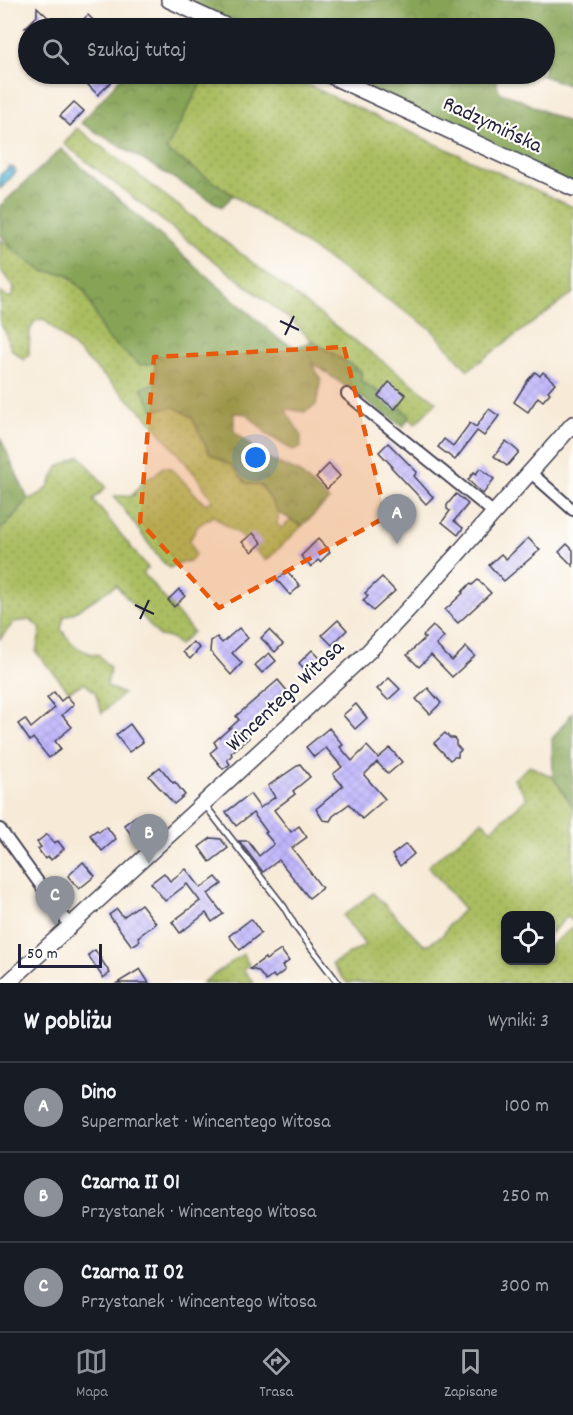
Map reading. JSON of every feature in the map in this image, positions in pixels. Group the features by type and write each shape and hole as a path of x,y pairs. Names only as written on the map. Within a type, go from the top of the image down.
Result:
{"main road":[{"path":"180,2 211,18"},
{"name":"Radzymińska","path":"349,84 573,188"},
{"name":"Wincentego Witosa","path":"8,983 369,651 573,424"}],"street":[{"path":"347,394 494,513"},
{"path":"531,472 573,510"},
{"path":"0,829 70,926"}],"lane":[{"path":"204,804 284,907 294,926 338,983"}],"highlighted area":[{"path":"344,347 386,517 219,608 140,522 154,357"}],"green space":[{"path":"187,0 573,0 573,87 555,80 555,18 213,18 183,4"},
{"path":"115,84 201,84 166,150 233,195 222,207 81,123"},
{"path":"201,84 306,84 573,207 573,293 468,370 431,329 166,150"},
{"path":"351,84 497,84 500,93 516,98 573,125 573,188"},
{"path":"77,128 437,402 415,424 397,404 361,381 361,371 312,341 293,322 64,144"},
{"path":"61,149 280,340 296,347 312,341 361,371 361,381 397,404 410,416 403,427 311,362 321,379 316,405 305,412 285,409 301,435 301,448 292,450 269,436 247,414 234,413 234,431 262,456 298,472 329,500 302,526 279,513 262,486 246,483 231,465 210,454 191,416 174,407 154,410 141,388 157,382 156,363 140,365 106,337 85,292 67,274 43,271 14,250 0,234 0,206"},
{"path":"0,239 42,271 67,274 85,292 106,337 156,363 157,382 174,407 191,416 210,454 231,465 246,483 262,486 279,513 277,524 282,528 291,520 302,526 266,561 240,535 213,516 198,526 190,540 195,554 191,561 169,568 159,558 114,496 132,496 145,479 153,476 163,467 171,468 204,503 212,502 210,496 149,419 44,319 35,321 30,331 29,354 24,360 11,349 0,324 0,292 7,297 12,297 14,288 0,269"},
{"path":"0,437 28,499 4,527 0,528"},
{"path":"80,456 106,487 93,500 148,568 143,573 193,632 179,645 172,638 159,636 116,585 64,617 61,629 65,635 81,650 99,655 110,668 107,686 123,694 102,713 95,692 84,683 69,691 36,652 41,629 30,620 14,622 0,639 0,528 4,527 28,499 40,494 48,487 58,467"},
{"path":"573,712 573,807 553,777 552,739"},
{"path":"530,766 553,777 573,807 573,922 568,916 555,929 555,911 501,911 501,965 555,965 555,942 573,927 573,983 347,983 332,964 365,945 343,916 373,893 425,946 442,936 464,909 428,866 482,821 491,830 527,798 514,779"},
{"path":"243,954 249,965 243,969 254,983 202,983"}],"water":[{"path":"9,167 14,168 16,172 0,189 0,175"}],"building":[{"path":"37,7 49,18 35,18"},
{"path":"89,84 109,84 98,95"},
{"path":"74,102 84,111 70,126 60,116"},
{"path":"535,372 540,376 543,372 555,383 543,401 538,397 528,412 514,402"},
{"path":"389,382 406,395 395,409 378,396"},
{"path":"489,409 499,416 484,436 477,431 455,460 438,447 444,439 453,446 470,423 476,427"},
{"path":"506,441 519,452 507,466 494,456"},
{"path":"388,443 417,472 414,476 433,497 426,504 379,452"},
{"path":"329,464 340,476 327,489 316,477"},
{"path":"480,468 494,479 483,494 468,480"},
{"path":"456,494 468,504 454,521 463,528 458,535 442,522 450,511 447,505"},
{"path":"253,533 262,543 252,552 242,542"},
{"path":"528,538 540,550 504,581 489,565 501,554 506,559"},
{"path":"318,539 330,552 311,567 301,556"},
{"path":"567,544 573,550 573,566 559,552"},
{"path":"287,571 300,586 290,595 277,580"},
{"path":"382,577 395,591 373,611 363,600 368,596 365,593"},
{"path":"478,580 491,593 458,623 445,610 470,584"},
{"path":"179,589 185,596 174,607 168,600"},
{"path":"338,620 347,630 332,645 322,635"},
{"path":"433,626 444,637 436,645 452,661 466,647 475,656 452,677 431,655 419,667 407,655 425,638 423,636"},
{"path":"239,628 248,638 232,653 242,663 231,675 210,651 211,641 217,637 222,643"},
{"path":"269,630 283,644 275,652 261,638"},
{"path":"193,642 200,648 190,659 183,652"},
{"path":"312,650 324,662 311,676 299,663"},
{"path":"269,653 276,661 262,673 255,665"},
{"path":"389,678 400,689 388,700 377,689"},
{"path":"278,680 288,692 256,719 260,722 246,735 249,738 231,753 232,755 227,760 230,764 223,769 210,753 217,747 214,742 239,720 236,716"},
{"path":"428,688 441,703 430,714 416,699"},
{"path":"54,692 61,701 67,696 74,704 62,715 72,727 55,741 61,749 49,758 33,738 30,741 18,724 25,719 31,728 55,708 47,698"},
{"path":"356,704 367,718 355,729 343,715"},
{"path":"130,724 143,742 129,752 116,735"},
{"path":"329,728 343,745 340,747 352,761 367,746 378,758 390,748 402,762 388,774 377,762 364,775 385,799 362,819 349,804 330,821 323,820 316,809 343,786 333,774 342,767 326,748 314,757 306,747"},
{"path":"445,733 450,738 454,738 461,750 458,757 450,760 434,743"},
{"path":"300,764 310,777 293,791 295,794 274,810 291,832 299,826 307,837 292,848 322,888 309,898 279,860 263,872 239,841 248,841 259,856 274,844 253,813 236,826 226,812 250,794 260,808 275,797 268,786"},
{"path":"160,767 185,795 174,804 149,776"},
{"path":"136,816 145,827 133,837 124,825"},
{"path":"106,826 116,839 102,851 90,835"},
{"path":"47,834 54,843 58,841 64,849 51,860 49,857 45,859 38,849 41,847 37,842"},
{"path":"211,838 221,839 228,848 210,862 199,847"},
{"path":"406,844 414,854 400,866 392,855"},
{"path":"83,862 95,876 79,889 68,876"},
{"path":"186,869 201,888 216,877 222,884 208,894 223,914 212,922 206,913 180,933 172,922 200,901 187,884 165,901 151,883 164,873 170,881"},
{"path":"141,904 156,923 138,937 140,941 132,946 109,915 117,909 123,917"},
{"path":"251,919 261,933 240,950 229,936"},
{"path":"95,950 110,973 103,978 88,955"},
{"path":"281,950 289,961 282,966 285,970 275,978 273,975 266,981 258,971 250,969 265,958 266,960"},
{"path":"140,969 149,983 117,983"}],"place":[{"name":"Dino","path":"397,544"},
{"name":"Czarna II 01","path":"149,864"},
{"name":"Czarna II 02","path":"55,926"}]}
